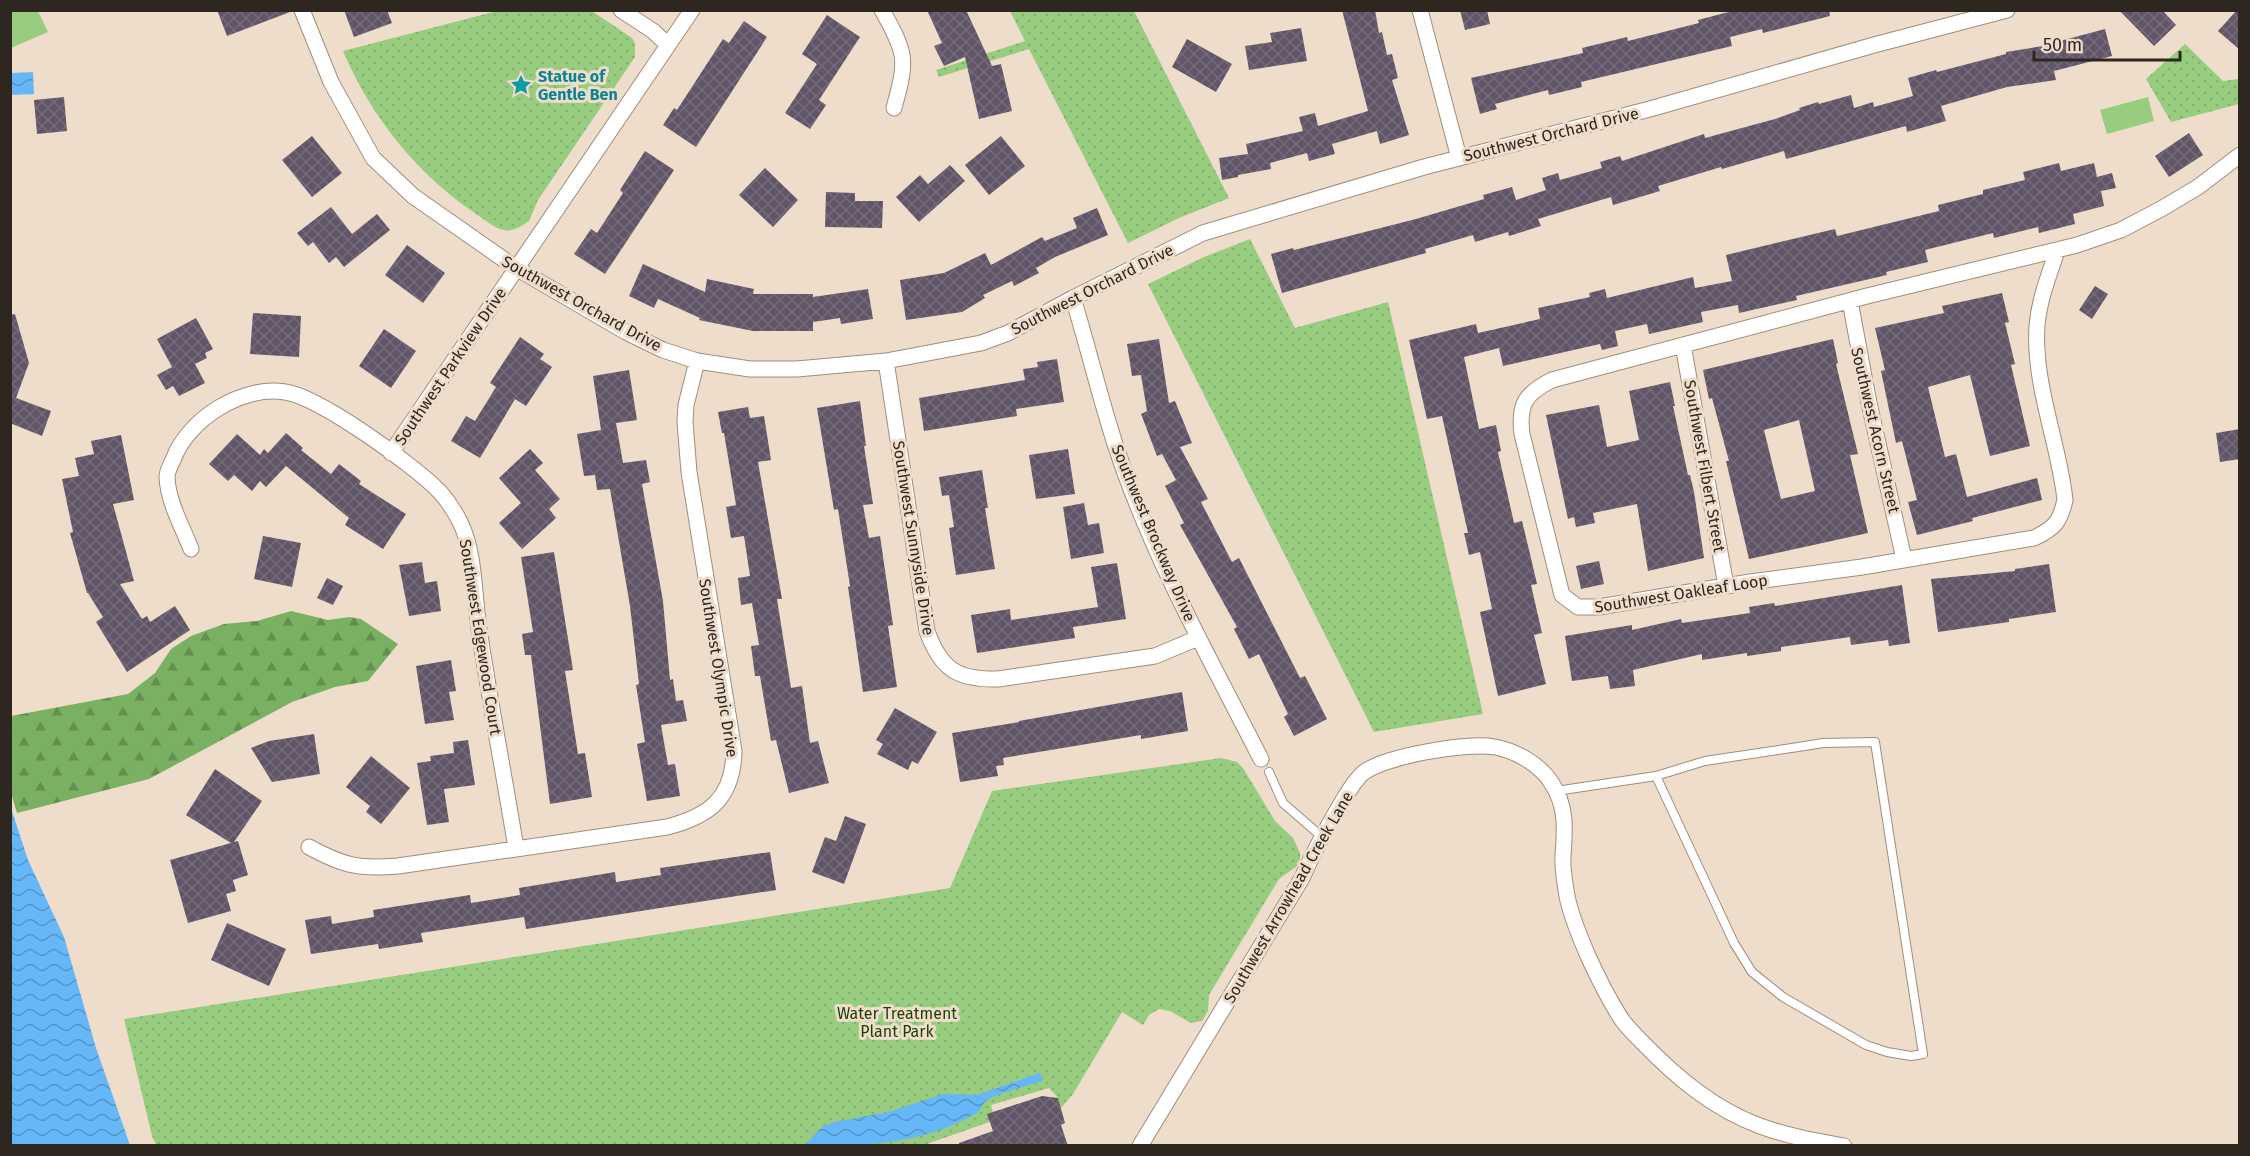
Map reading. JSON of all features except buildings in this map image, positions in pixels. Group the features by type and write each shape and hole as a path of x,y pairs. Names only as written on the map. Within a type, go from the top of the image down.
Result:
{"street":[{"name":"Southwest Orchard Drive","path":"302,10 331,82 373,158 413,196 516,268 626,332 663,350 697,361 750,369 797,369 886,361 981,343 1008,333 1203,233 1459,158 1650,109 1874,45 2007,10"},
{"path":"621,10 653,31 668,45"},
{"name":"Southwest Parkview Drive","path":"391,453 692,10"},
{"path":"882,10 898,43 902,57 903,66 894,108"},
{"path":"1420,10 1459,158"},
{"name":"Southwest Oakleaf Loop","path":"2057,251 2037,325 2037,354 2065,500 2061,515 2052,530 2034,538 1599,607 1578,607 1562,594 1522,434 1520,418 1524,403 1534,389 1552,380 1850,301 2057,251 2121,230 2198,187 2240,155"},
{"name":"Southwest Brockway Drive","path":"1073,298 1116,447 1147,526 1198,638 1261,759"},
{"name":"Southwest Acorn Street","path":"1850,301 1869,403 1904,559"},
{"name":"Southwest Filbert Street","path":"1683,345 1726,586"},
{"name":"Southwest Olympic Drive","path":"309,847 349,865 374,868 667,827 689,821 708,811 721,798 734,768 734,752 689,472 686,405 697,361"},
{"name":"Southwest Sunnyside Drive","path":"886,361 927,631 933,648 943,662 958,674 975,680 998,679 1155,656 1198,638"},
{"name":"Southwest Edgewood Court","path":"191,549 170,498 167,474 177,449 192,429 214,412 240,398 257,393 286,392 324,407 391,453 440,492 451,507 467,538 479,631 516,848"},
{"name":"Southwest Arrowhead Creek Lane","path":"1140,1146 1302,878 1321,836 1352,786 1362,774 1375,765 1409,756 1470,746 1492,746 1515,754 1539,770 1556,791 1564,812 1563,876 1568,900 1577,930 1598,978 1623,1022 1669,1070 1710,1101 1759,1126 1797,1138 1844,1146"}],"lane":[{"path":"1556,791 1656,776 1705,761 1805,746 1875,742 1923,1054 1911,1056 1887,1052 1866,1045 1783,997 1752,972 1734,944 1656,776"},
{"path":"1269,772 1283,803 1321,836"}],"green space":[{"path":"11,10 38,11 48,32 11,48"},
{"path":"497,11 592,11 632,38 635,43 635,57 538,200 529,221 511,230 497,228 476,214 434,181 415,162 367,99 343,51"},
{"path":"1010,11 1134,11 1229,198 1179,218 1128,243 1029,49 939,77 936,70 1025,41"},
{"path":"2185,44 2223,81 2239,79 2239,104 2171,122 2146,79"},
{"path":"2148,97 2154,121 2107,134 2100,110"},
{"path":"1250,239 1295,328 1388,302 1483,714 1374,732 1148,284 1204,257"},
{"path":"291,611 328,620 350,617 361,619 398,644 368,681 335,687 292,702 149,779 17,813 11,793 11,716 128,694 155,673 171,649 191,636 224,624 257,621"},
{"name":"Water Treatment Plant Park","path":"1221,758 1237,762 1243,768 1275,821 1293,838 1300,853 1300,860 1297,866 1279,879 1209,995 1208,1011 1202,1021 1191,1023 1170,1011 1159,1009 1149,1015 1143,1025 1122,1012 1073,1094 1060,1109 1058,1098 1049,1088 991,1105 995,1120 924,1145 156,1145 152,1136 124,1019 950,888 992,791"}],"water":[{"path":"33,72 34,94 11,95 11,73"},
{"path":"10,805 28,860 64,937 96,1048 130,1145 11,1145"},
{"path":"1039,1073 1044,1080 991,1098 975,1114 934,1132 913,1138 871,1144 805,1145 822,1127 834,1122 889,1112 943,1094 977,1095"}],"place":[{"name":"Statue of Gentle Ben","path":"521,85"}]}
